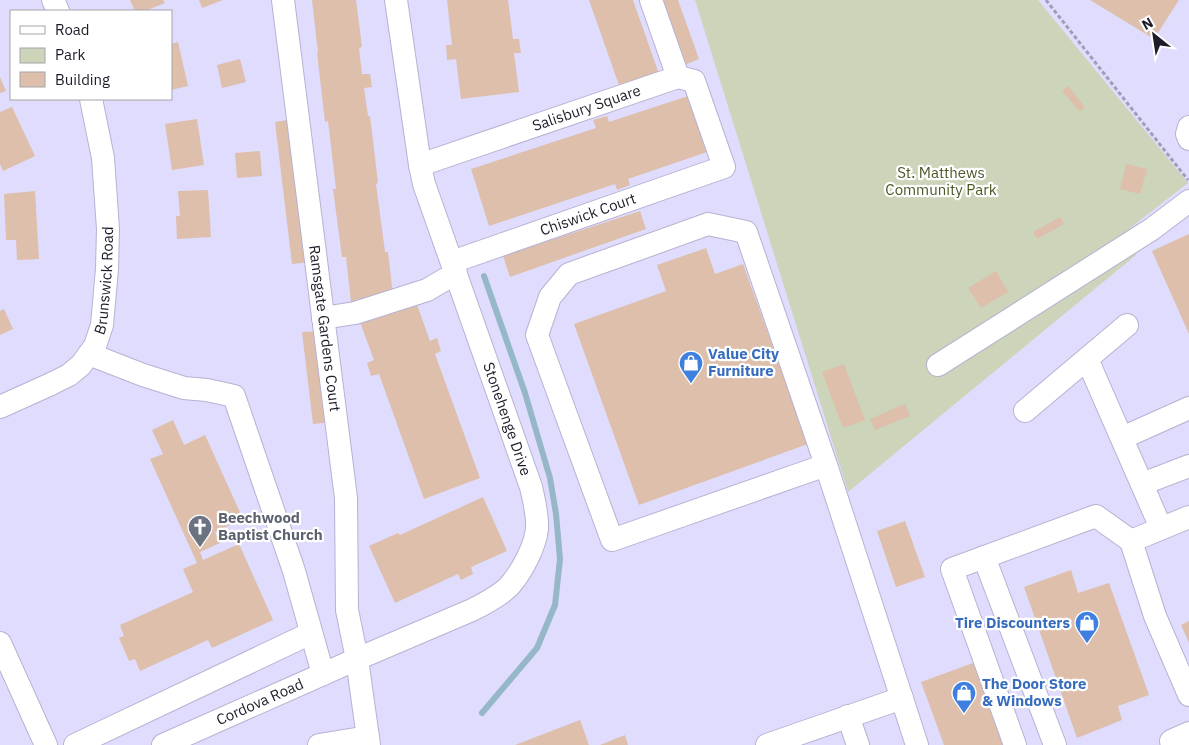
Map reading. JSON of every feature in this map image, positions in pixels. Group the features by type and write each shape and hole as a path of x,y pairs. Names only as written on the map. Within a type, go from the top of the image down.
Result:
{"street":[{"name":"Ramsgate Gardens Court","path":"283,0 346,498 347,610 357,659"},
{"name":"Stonehenge Drive","path":"357,659 472,610 510,585 529,557 537,528 536,505 531,487 424,184 396,0"},
{"path":"651,0 678,77"},
{"name":"Chiswick Court","path":"324,318 355,313 427,290 454,268 724,168 694,82 678,77"},
{"name":"Salisbury Square","path":"420,165 678,77"},
{"name":"Brunswick Road","path":"0,407 70,374 81,365 95,346 102,325 107,269 108,228 103,158 91,100"},
{"path":"938,365 1152,229 1189,201"},
{"path":"826,465 612,540 537,335 550,297 569,274 708,224 746,232 826,465 917,745"},
{"path":"1026,411 1127,325"},
{"path":"89,354 143,375 184,388 207,390 234,396 294,571 323,674"},
{"path":"1087,359 1161,528"},
{"path":"1122,438 1189,408"},
{"path":"1142,484 1189,466"},
{"path":"1015,745 952,569 1096,516 1131,541 1155,616 1189,695"},
{"path":"1131,541 1189,517"},
{"path":"1189,522 1185,529 1151,546 1147,555 1147,570 1189,672"},
{"path":"984,557 1055,745"},
{"path":"75,745 311,633"},
{"path":"0,643 46,745"},
{"path":"319,745 369,741 357,659"},
{"name":"Cordova Road","path":"163,745 357,659"},
{"path":"768,745 902,698"},
{"path":"848,716 858,745"}],"path":[{"path":"1046,0 1189,182"}],"green space":[{"name":"St. Matthews Community Park","path":"695,0 1038,0 1188,183 1130,228 1136,255 848,492"}],"building":[{"path":"130,0 163,0 165,3 148,10 135,10"},
{"path":"199,0 223,0 202,8"},
{"path":"312,0 356,0 362,47 359,48 362,74 370,74 372,87 364,88 368,116 370,116 378,183 376,184 385,252 388,252 393,296 351,302 346,257 342,257 333,189 336,189 328,121 325,122"},
{"path":"447,0 508,0 513,39 519,39 521,53 514,53 519,92 461,99 456,59 447,60 446,45 452,45"},
{"path":"589,0 633,0 659,74 620,88"},
{"path":"658,0 678,0 699,59 682,66"},
{"path":"1090,0 1179,0 1154,39"},
{"path":"178,42 188,86 172,90 172,44"},
{"path":"240,59 246,82 222,88 217,65"},
{"path":"0,77 6,91 0,93"},
{"path":"1068,86 1085,107 1080,112 1062,91"},
{"path":"691,95 710,151 628,179 630,185 617,190 615,184 489,226 471,169 596,128 593,120 607,116 609,122"},
{"path":"12,107 35,156 3,171 0,164 0,112"},
{"path":"197,119 204,165 172,170 165,124"},
{"path":"293,119 310,262 292,264 275,122"},
{"path":"260,151 262,176 237,178 235,153"},
{"path":"1126,164 1147,169 1140,194 1120,189"},
{"path":"208,190 211,237 177,239 176,216 180,216 178,191"},
{"path":"35,191 39,259 17,260 16,240 6,240 4,194"},
{"path":"640,211 646,229 510,277 503,256"},
{"path":"1060,217 1064,224 1037,239 1033,232"},
{"path":"1189,234 1189,334 1152,251"},
{"name":"Value City Furniture","path":"706,248 715,274 743,264 808,444 639,505 574,324 666,291 657,265"},
{"path":"996,271 1008,292 981,308 968,288"},
{"path":"416,302 430,341 437,338 441,351 435,354 480,478 424,499 379,374 371,376 367,363 374,360 360,322"},
{"path":"4,309 13,329 0,335 0,311"},
{"path":"321,331 333,422 313,424 302,332"},
{"path":"844,364 865,420 843,428 822,372"},
{"path":"905,404 910,416 875,430 870,419"},
{"name":"Beechwood Baptist Church","path":"173,420 184,445 205,435 243,519 215,532 220,543 200,552 203,560 239,544 273,620 212,648 208,640 140,671 135,659 129,661 119,638 124,636 120,625 193,592 183,569 197,563 150,459 163,454 152,430"},
{"path":"483,497 507,551 471,567 473,574 461,580 458,574 395,603 369,546 398,533 400,535"},
{"path":"905,521 925,577 896,587 877,531"},
{"name":"Tire Discounters","path":"1071,570 1078,593 1109,583 1149,695 1118,706 1122,720 1077,738 1024,587"},
{"path":"1189,621 1189,643 1181,625"},
{"name":"The Door Store & Windows","path":"976,662 1006,745 944,745 921,682"},
{"path":"580,720 589,745 515,745"},
{"path":"625,735 628,745 600,745"}],"waterway":[{"path":"482,713 537,648 555,605 560,559 556,514 550,478 525,393 484,276"}],"place":[{"name":"Value City Furniture","path":"691,384"},
{"name":"Beechwood Baptist Church","path":"200,548"},
{"name":"Tire Discounters","path":"1087,644"},
{"name":"The Door Store & Windows","path":"964,714"}]}
